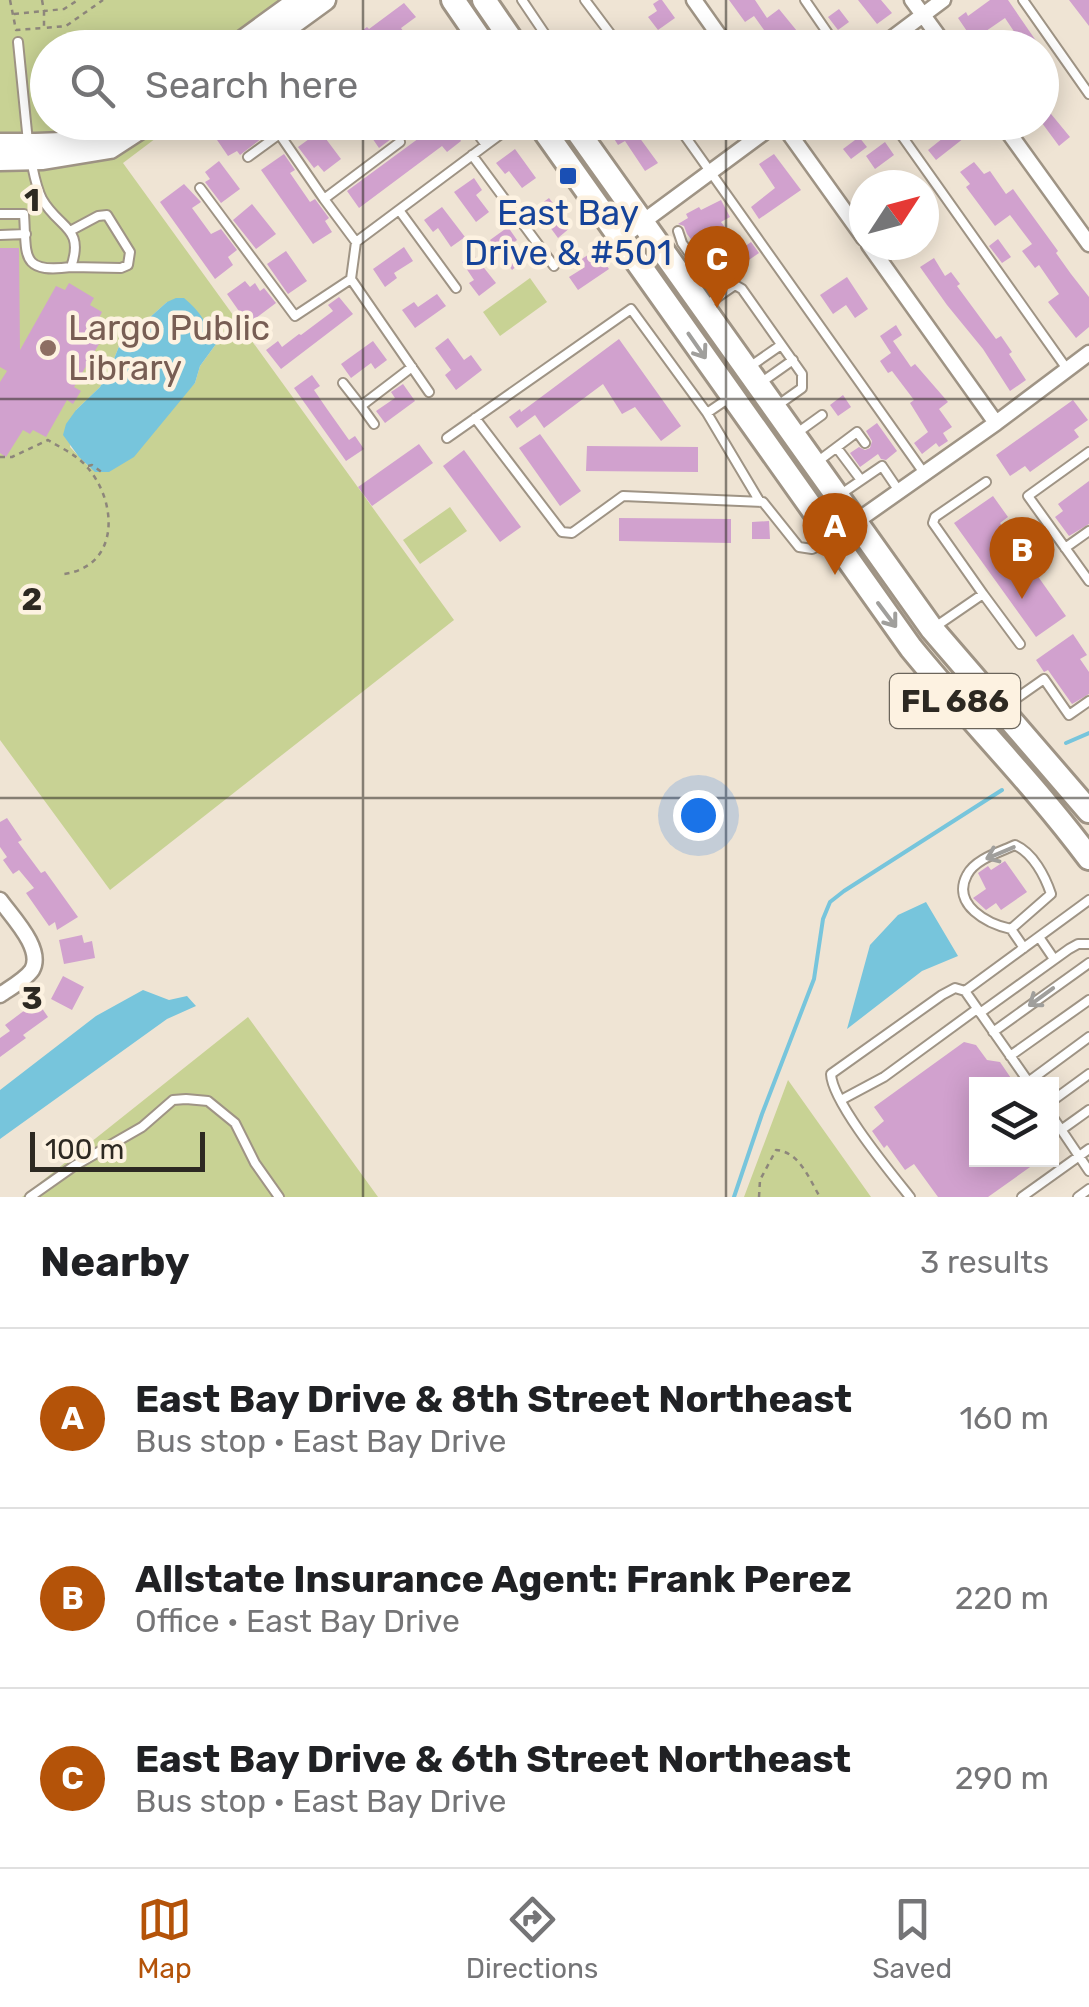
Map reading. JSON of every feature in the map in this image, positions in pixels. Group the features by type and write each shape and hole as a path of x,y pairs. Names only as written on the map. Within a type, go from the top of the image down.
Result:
{"main road":[{"path":"453,0 474,30"},
{"path":"484,0 505,30"},
{"name":"FL 686","path":"551,140 911,648 1089,858"},
{"name":"FL 686","path":"584,140 642,222 692,269 702,308 932,629 1089,812"}],"street":[{"path":"258,30 300,0"},
{"path":"284,30 325,0"},
{"path":"694,0 715,30"},
{"path":"912,0 934,30"},
{"path":"903,30 944,0"},
{"path":"0,160 80,140"},
{"path":"0,144 43,159 110,148 122,140"},
{"path":"621,238 755,140"},
{"path":"793,140 849,217"},
{"path":"1014,140 1089,244"},
{"path":"880,260 996,423"},
{"path":"854,523 1089,353"},
{"path":"0,900 36,950 30,973 0,995"}],"lane":[{"path":"522,0 543,30"},
{"path":"586,0 608,30"},
{"path":"805,0 826,30"},
{"path":"1023,0 1044,30"},
{"path":"18,42 36,185 54,216 76,239 71,267"},
{"path":"1059,51 1089,94"},
{"path":"248,157 272,140"},
{"path":"284,140 356,242 351,279 429,392"},
{"path":"482,140 486,145"},
{"path":"356,242 493,140"},
{"path":"687,140 924,474"},
{"path":"905,140 1068,369"},
{"path":"324,199 400,142"},
{"path":"472,155 554,266"},
{"path":"200,188 295,316 351,279"},
{"path":"398,210 456,288"},
{"path":"0,214 24,214 26,255 34,265 128,265 130,252 107,215 70,231"},
{"path":"673,248 678,231"},
{"path":"0,235 26,234"},
{"path":"702,308 735,285 742,289 802,374 802,388 774,408"},
{"path":"447,438 631,309 707,414 760,502"},
{"path":"752,378 782,345"},
{"path":"752,378 792,360"},
{"path":"360,406 412,367"},
{"path":"343,383 374,424"},
{"path":"707,414 732,396"},
{"path":"793,436 822,415"},
{"path":"475,418 562,532 572,533 623,496 763,502 799,547 819,546 854,523"},
{"path":"813,465 858,432 860,446"},
{"path":"837,448 860,480"},
{"path":"1089,452 1028,496 1089,582"},
{"path":"871,459 899,491"},
{"path":"836,498 878,469"},
{"path":"986,482 935,517 933,524 1020,644"},
{"path":"1065,548 1089,531"},
{"path":"932,629 983,594"},
{"path":"1001,710 1044,680 1069,715 1089,701"},
{"path":"1011,929 1051,894 1026,850 1015,846 985,858 968,874 964,888 976,915 1011,929 1024,948"},
{"path":"965,991 1089,900"},
{"path":"1039,937 1054,959"},
{"path":"841,1100 884,1077 1054,959 1078,944 1089,944"},
{"path":"993,1032 1089,963"},
{"path":"910,1197 848,1115 831,1074 955,988 965,991 1025,1077"},
{"path":"1010,1056 1089,1000"},
{"path":"1037,1077 1089,1037"},
{"path":"1059,1095 1089,1074"},
{"path":"30,1197 142,1127 173,1100 186,1099 208,1101 234,1124 279,1197"},
{"path":"1061,1130 1089,1110"},
{"path":"1059,1127 1089,1171"},
{"path":"1022,1197 1089,1150"},
{"path":"1078,1197 1089,1189"}],"path":[{"path":"10,0 16,30 66,26 102,0"},
{"path":"42,0 44,28"},
{"path":"14,14 64,9 78,0"},
{"path":"0,457 12,457 48,440 87,466 101,491 107,508 107,544 91,563 64,574"},
{"path":"87,466 103,473"},
{"path":"759,1197 760,1180 776,1150 785,1150 800,1162 820,1197"}],"green space":[{"path":"0,0 289,0 245,30 30,30 30,138 0,141"},
{"path":"128,140 153,140 123,163 454,620 110,890 0,740 0,166","holes":["167,302 216,344 200,366 195,383 181,397 90,468 70,447 76,410 100,387 120,344"]},
{"path":"530,278 547,302 500,336 483,312"},
{"path":"450,507 467,531 420,564 403,540"},
{"path":"248,1017 378,1197 22,1197"},
{"path":"788,1080 871,1197 744,1197"}],"water":[{"path":"176,298 184,298 195,308 216,344 200,366 195,383 134,457 109,472 95,472 63,435 66,424 100,387 120,344"},
{"path":"926,902 958,956 922,971 847,1029 870,945 898,915"},
{"path":"143,990 169,1000 187,996 196,1006 167,1019 0,1139 0,1090 96,1016"}],"building":[{"path":"659,0 675,18 658,30 648,17 657,11 653,4"},
{"path":"729,0 755,0 767,18 779,9 796,30 764,30 754,16 745,22"},
{"path":"858,0 881,0 892,13 877,24"},
{"path":"990,0 1008,0 1029,30 1013,30 1005,18 988,30 966,30 958,18 966,12 968,16"},
{"path":"1069,0 1089,0 1089,26"},
{"path":"404,3 416,17 402,30 363,30"},
{"path":"839,9 849,22 838,30 828,17"},
{"path":"1059,124 1070,137 1059,146 1055,140 1059,140"},
{"path":"217,140 260,140 240,155 237,151 228,156"},
{"path":"308,140 327,140 341,159 324,172 318,165 314,168 298,147"},
{"path":"373,140 390,140 379,148"},
{"path":"416,140 461,141 447,152 442,146 359,208 347,191"},
{"path":"615,140 641,140 658,163 645,171 625,141 618,145"},
{"path":"855,140 861,140 867,147 851,159 843,149"},
{"path":"940,140 961,140 936,160 928,150"},
{"path":"885,142 894,155 875,169 866,156"},
{"path":"515,149 536,178 522,188 509,171 505,174 496,163"},
{"path":"284,154 295,170 290,173 310,202 315,199 329,218 325,221 332,232 313,244 261,170"},
{"path":"774,154 801,190 759,219 751,207 775,188 759,164"},
{"path":"219,161 240,189 221,203 205,182 210,179 205,172"},
{"path":"974,162 984,174 990,171 1006,194 1013,189 1089,297 1089,327 1076,338 1048,302 1059,294 1039,265 1035,268 1022,251 1032,244 1010,215 995,226 966,187 970,184 960,172"},
{"path":"474,178 482,190 476,195 489,212 476,222 454,192"},
{"path":"184,184 201,202 192,208 211,234 221,229 237,250 228,257 233,265 215,279 160,202"},
{"path":"549,198 571,227 558,238 544,219 539,223 530,212"},
{"path":"721,200 730,217 721,222 736,242 710,264 684,226 678,224 688,218 686,214"},
{"path":"252,204 276,234 256,249 233,220"},
{"path":"442,207 465,237 451,247 438,228 433,232 424,220"},
{"path":"508,227 517,240 511,245 523,261 512,270 490,240"},
{"path":"998,239 1011,257 1002,263 989,246"},
{"path":"751,242 759,253 743,264 736,253"},
{"path":"404,247 413,261 394,273 397,278 385,287 373,269"},
{"name":"Largo Public Library","path":"0,248 19,248 20,350 56,286 65,290 69,283 94,298 90,305 102,312 99,318 110,325 74,387 81,391 73,404 67,400 46,437 23,430 6,457 0,453 0,382 7,371 0,367"},
{"path":"596,250 609,269 578,290 569,277 585,267 580,260"},
{"path":"286,251 307,281 288,294 267,264"},
{"path":"473,254 496,283 479,296 469,283 474,280 462,262"},
{"path":"935,260 945,276 951,272 996,339 1001,336 1026,380 1010,391 920,267"},
{"path":"847,277 868,309 855,318 846,305 833,314 820,295"},
{"path":"245,281 250,287 255,283 260,291 264,288 276,303 248,324 227,294"},
{"path":"437,294 446,306 415,328 402,310 414,302 418,307"},
{"path":"339,297 353,314 281,369 266,350 278,341 282,347 301,335 333,311 328,305"},
{"path":"896,325 902,335 893,341 911,367 915,364 948,402 939,409 952,427 943,433 948,441 939,447 936,443 922,454 914,443 928,432 910,403 914,400 880,361 891,353 880,336"},
{"path":"448,338 464,360 471,355 482,370 456,390 445,375 451,370 435,348"},
{"path":"619,339 681,426 661,441 635,407 622,414 603,384 544,428 535,415 517,428 509,417"},
{"path":"373,341 387,360 375,369 371,363 351,378 341,364"},
{"path":"312,375 320,386 314,390 327,409 349,440 355,436 364,449 346,461 294,388"},
{"path":"403,384 415,401 385,423 376,411 395,398 391,392"},
{"path":"843,395 851,407 838,416 830,405"},
{"path":"1073,400 1088,420 1074,430 1079,437 1030,472 1025,466 1010,476 996,455"},
{"path":"877,423 897,451 886,460 878,454 860,467 850,453 859,447 870,448 872,441 866,431"},
{"path":"540,434 581,491 560,506 519,448"},
{"path":"419,444 433,463 372,506 358,487"},
{"path":"587,446 698,447 698,472 586,471"},
{"path":"464,450 521,527 500,542 443,466"},
{"path":"1089,481 1089,524 1069,536 1055,517 1063,511 1058,504"},
{"path":"993,496 1008,517 1000,523 1066,616 1036,637 954,523"},
{"path":"619,518 731,519 731,543 619,541"},
{"path":"769,521 770,539 752,539 752,522"},
{"path":"1073,634 1087,655 1080,659 1089,672 1089,694 1072,704 1036,660"},
{"path":"7,818 22,840 18,842 78,917 57,930 55,922 49,926 26,893 34,888 19,870 13,874 3,860 7,857 0,847 0,822"},
{"path":"1005,861 1027,892 1001,910 996,903 986,910 973,898 986,889 978,873"},
{"path":"82,935 84,943 92,941 95,958 64,964 59,940"},
{"path":"63,976 84,987 72,1010 51,999"},
{"path":"37,1001 48,1017 0,1057 0,1038 10,1031 5,1025"},
{"path":"964,1042 976,1045 987,1060 1000,1062 1010,1077 969,1077 969,1167 1030,1167 988,1197 938,1197 914,1164 905,1170 887,1145 884,1148 872,1131 884,1121 874,1107"}],"waterway":[{"path":"1066,743 1089,733"},
{"path":"734,1197 814,979 823,919 830,902 1002,790"}],"place":[{"name":"East Bay Drive & #501","path":"568,176"},
{"name":"East Bay Drive & 6th Street Northeast","path":"717,308"},
{"name":"Largo Public Library","path":"48,348"},
{"name":"East Bay Drive & 8th Street Northeast","path":"835,575"},
{"name":"Allstate Insurance Agent: Frank Perez","path":"1022,599"}]}
